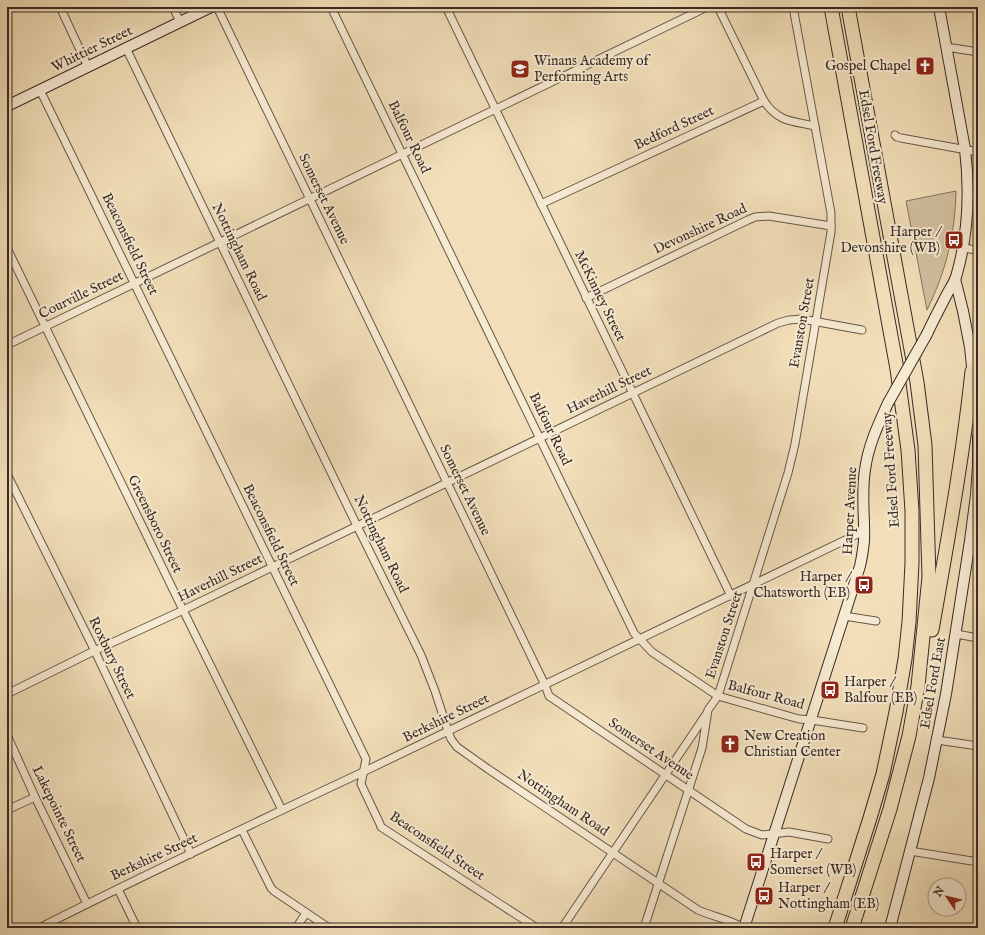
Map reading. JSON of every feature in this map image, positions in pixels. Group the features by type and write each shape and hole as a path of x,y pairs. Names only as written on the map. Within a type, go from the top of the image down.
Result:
{"highway":[{"path":"822,7 828,33 837,43"},
{"name":"Edsel Ford Freeway","path":"831,7 897,370 908,450 912,511 912,563 909,622 905,659 896,712 883,774 835,928"},
{"name":"Edsel Ford Freeway","path":"848,7 916,382 925,446 929,577 918,686 909,736 890,809 852,928"},
{"path":"918,686 929,644 945,560 968,417 972,371"}],"main road":[{"name":"Whittier Street","path":"7,106 211,7"},
{"name":"Harper Avenue","path":"744,928 812,720 860,566 863,550 864,482 867,456 876,430 888,403 927,334 955,279 962,248 967,218 968,173 939,7"},
{"path":"955,279 974,348 972,371 978,425"},
{"name":"Edsel Ford East","path":"890,928 929,778 974,542 978,437"}],"street":[{"path":"60,7 88,66"},
{"path":"173,7 180,22"},
{"name":"Somerset Avenue","path":"217,7 549,696 746,829 762,835 789,832 828,838"},
{"name":"Balfour Road","path":"331,7 634,633 639,640 652,652 718,696 799,719 863,728"},
{"name":"McKinney Street","path":"446,7 730,596"},
{"name":"Courville Street","path":"7,345 707,7"},
{"path":"718,7 769,109 786,120 815,126"},
{"name":"Evanston Street","path":"644,928 702,748 708,710 718,696 788,473 795,444 816,321 831,226 831,213 793,7"},
{"path":"946,47 978,52"},
{"name":"Nottingham Road","path":"126,48 421,655 451,739 457,747 488,769 698,910 734,922 744,928"},
{"name":"Beaconsfield Street","path":"40,90 366,760 361,784 381,827 537,928"},
{"name":"Bedford Street","path":"541,204 764,101"},
{"path":"895,135 897,138 978,152"},
{"name":"Devonshire Road","path":"586,298 748,220 764,216 831,226"},
{"name":"Greensboro Street","path":"7,248 282,810"},
{"path":"962,248 978,250"},
{"name":"Haverhill Street","path":"7,694 778,323 802,319 862,330"},
{"name":"Roxbury Street","path":"7,474 192,854"},
{"name":"Berkshire Street","path":"39,928 118,888 448,732 864,531"},
{"path":"844,616 876,621"},
{"path":"956,634 978,638"},
{"path":"562,928 708,710"},
{"name":"Lakepointe Street","path":"7,735 35,797 88,904"},
{"path":"937,740 978,746"},
{"path":"7,810 35,797"},
{"path":"242,830 274,892 329,928"},
{"path":"910,851 978,862"},
{"path":"118,888 137,928"},
{"path":"296,928 306,913"}],"shaded area":[{"path":"956,191 954,223 948,252 934,295 927,310 906,201"}],"place":[{"name":"Gospel Chapel","path":"925,66"},
{"name":"Winans Academy of Performing Arts","path":"520,69"},
{"name":"Harper / Devonshire (WB)","path":"954,240"},
{"name":"Harper / Chatsworth (EB)","path":"864,585"},
{"name":"Harper / Balfour (EB)","path":"830,690"},
{"name":"New Creation Christian Center","path":"730,744"},
{"name":"Harper / Somerset (WB)","path":"756,862"},
{"name":"Harper / Nottingham (EB)","path":"764,896"}]}
